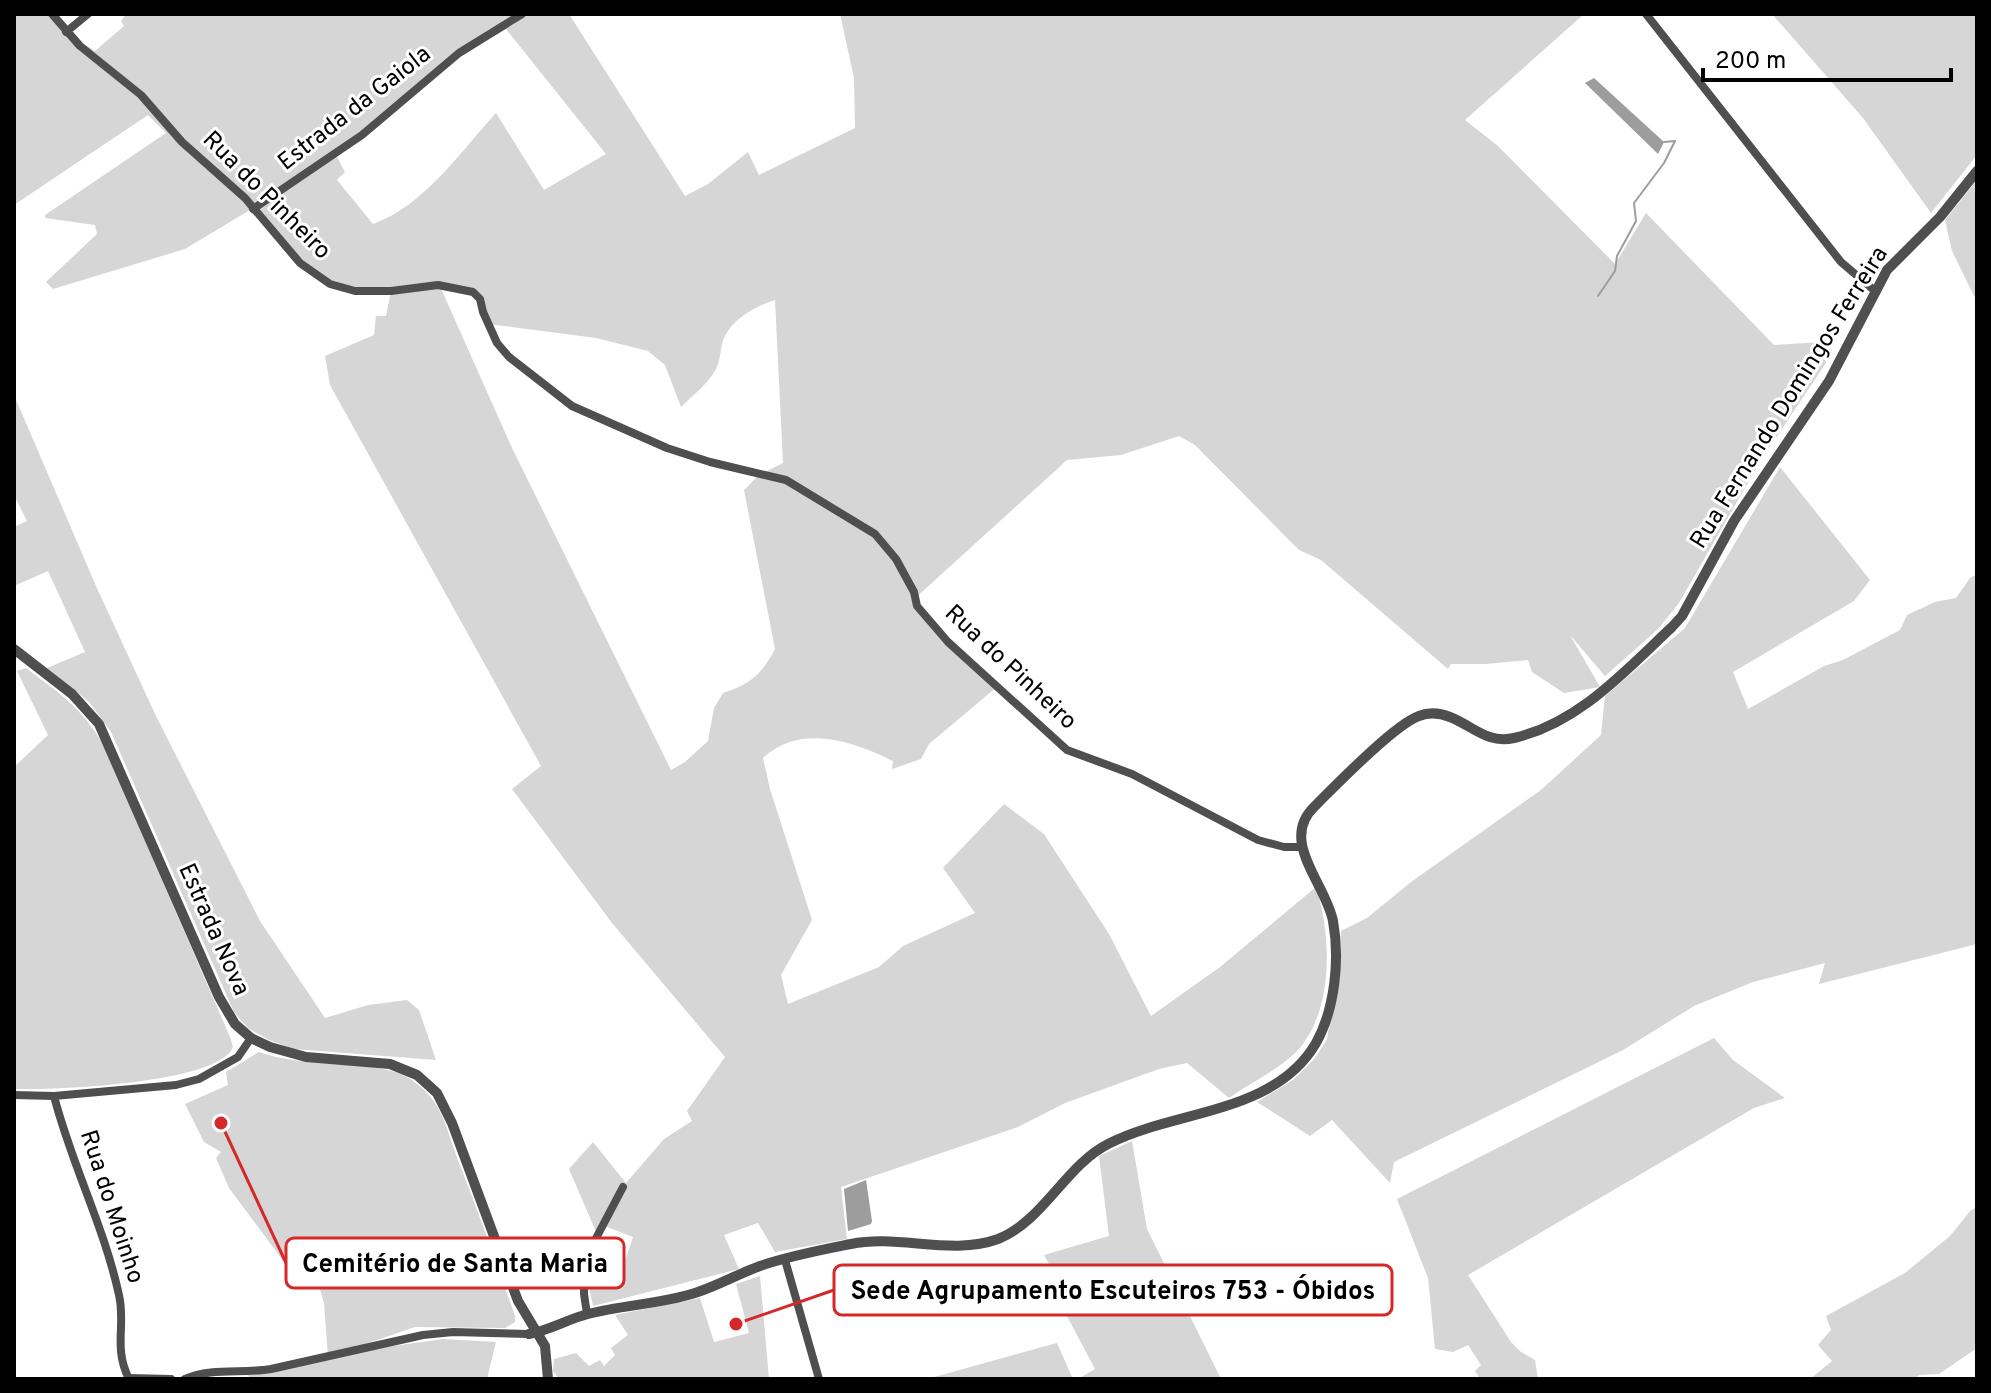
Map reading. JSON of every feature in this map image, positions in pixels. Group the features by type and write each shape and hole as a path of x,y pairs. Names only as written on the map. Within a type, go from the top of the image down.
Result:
{"street":[{"name":"Rua do Pinheiro","path":"52,14 66,32 141,95 182,142 253,209 300,263 330,284 355,291 438,285 473,292 480,299 497,343 509,357 572,406 667,448 786,480 875,534 896,559 914,592 917,606 948,642 1067,750 1132,774 1258,840 1284,847 1302,847"},
{"path":"66,32 88,14"},
{"name":"Estrada da Gaiola","path":"253,209 362,135 459,53 522,14"},
{"path":"1646,14 1841,262 1875,291"},
{"name":"Rua Fernando Domingos Ferreira","path":"1302,847 1300,830 1310,811 1412,719 1426,714 1443,715 1497,739 1525,735 1582,706 1672,627 1682,616 1734,521 1829,381 1893,262 1940,217 1977,171"},
{"name":"Estrada Nova","path":"14,649 72,694 99,724 224,1007 235,1024 251,1038 270,1047 297,1055 390,1064 417,1075 431,1086 452,1123 518,1301 533,1333"},
{"path":"185,1379 195,1374 219,1371 247,1376 423,1335 453,1332 533,1333 587,1314 685,1296 759,1266 868,1241 967,1244 996,1240 1021,1225 1080,1164 1104,1146 1123,1137 1234,1103 1288,1073 1310,1052 1319,1036 1330,1000 1335,969 1334,932 1331,912 1302,847"},
{"path":"14,1095 54,1096 176,1085 199,1079 238,1057 251,1038"},
{"name":"Rua do Moinho","path":"54,1096 120,1297 119,1350 128,1378"},
{"path":"587,1314 584,1261 623,1187"},
{"path":"785,1260 819,1379"},
{"path":"533,1333 545,1346 548,1379"},
{"path":"128,1378 171,1379"}],"shaded area":[{"path":"14,14 52,14 66,32 95,51 124,26 121,21 126,14 569,14 685,196 708,184 748,152 759,175 855,128 854,78 840,14 1584,14 1465,120 1498,146 1615,264 1646,213 1774,345 1822,342 1826,363 1761,460 1679,603 1658,629 1605,676 1570,635 1600,687 1564,693 1532,672 1528,660 1451,664 1448,669 1321,560 1299,550 1195,445 1179,436 1121,455 1067,460 912,601 998,686 929,744 921,759 892,769 893,761 861,747 827,739 793,741 763,758 812,920 781,975 788,1004 879,967 903,946 975,913 943,868 1004,804 1044,834 1109,934 1151,1016 1220,967 1316,887 1325,928 1326,973 1317,1017 1308,1036 1289,1059 1229,1098 1187,1063 1159,1069 1065,1103 1018,1127 841,1187 847,1239 775,1252 758,1223 724,1235 739,1269 593,1306 588,1283 619,1279 633,1237 602,1225 597,1234 569,1169 593,1142 626,1183 664,1139 692,1121 687,1111 725,1057 612,923 512,789 541,766 330,385 325,356 374,335 376,316 386,316 391,291 342,288 301,262 255,207 185,249 53,289 46,282 97,234 95,225 45,218 45,215 166,133 148,115 14,205","holes":["506,29 606,154 544,190 496,113 425,191 392,215 373,224 337,180 345,172 335,153 463,54","439,284 480,299 488,324 596,338 648,351 665,365 681,407 713,374 724,338 733,324 753,309 775,300 783,463 759,475 744,490 775,649 754,677 723,693 714,708 708,741 671,770 512,448"]},
{"path":"1772,14 1977,14 1977,155 1931,213 1863,118"},
{"path":"1594,78 1664,142 1658,154 1585,83"},
{"path":"1977,180 1977,302 1952,251 1945,220"},
{"path":"14,395 156,716 260,921 325,1018 368,1005 407,1000 419,1010 436,1060 294,1049 248,1028 234,1012 111,732 89,702 47,668 85,652 48,571 14,586 14,527 27,521 14,495"},
{"path":"1780,467 1870,580 1854,601 1733,672 1748,709 1824,666 1843,660 1900,630 1907,615 1935,602 1956,598 1970,578 1977,574 1977,944 1819,984 1825,963 1753,982 1694,1006 1623,1050 1394,1162 1390,1183 1332,1120 1310,1136 1257,1102 1293,1080 1315,1058 1327,1039 1340,960 1341,931 1367,918 1411,882 1541,790 1601,735 1605,696 1685,628"},
{"path":"26,668 78,710 103,744 230,1037 233,1047 221,1059 168,1077 96,1086 14,1089 14,767 48,735 17,671"},
{"path":"1714,1038 1733,1060 1785,1098 1754,1108 1468,1275 1511,1342 1535,1360 1538,1379 1480,1379 1475,1371 1481,1365 1468,1345 1453,1352 1435,1349 1428,1278 1397,1199"},
{"path":"259,1052 293,1060 381,1068 418,1084 433,1100 448,1131 515,1322 505,1328 415,1327 336,1354 443,1339 496,1342 487,1379 250,1379 247,1373 328,1357 324,1303 316,1276 301,1274 287,1266 229,1188 216,1158 221,1152 204,1142 185,1104 228,1085 226,1072"},
{"path":"1132,1141 1147,1229 1221,1379 1078,1379 1095,1369 1060,1307 1065,1293 1044,1255 1109,1236 1099,1156"},
{"path":"866,1180 871,1224 848,1231 844,1189"},
{"path":"1977,1207 1977,1348 1939,1374 1919,1375 1914,1379 1810,1379 1832,1361 1818,1345 1831,1330 1826,1316 1905,1273 1950,1236"},
{"path":"760,1276 769,1379 559,1379 553,1371 554,1359 576,1353 589,1366 600,1360 604,1366 615,1355 611,1348 628,1335 615,1315 700,1298 714,1342 749,1333 736,1284"},
{"path":"1057,1343 1073,1379 927,1379"}],"waterway":[{"path":"1598,296 1615,271 1617,256 1636,221 1634,203 1664,163 1675,141 1664,142"}],"place":[{"name":"Cemitério de Santa Maria","path":"221,1123"},
{"name":"Sede Agrupamento Escuteiros 753 - Óbidos","path":"736,1324"}]}
